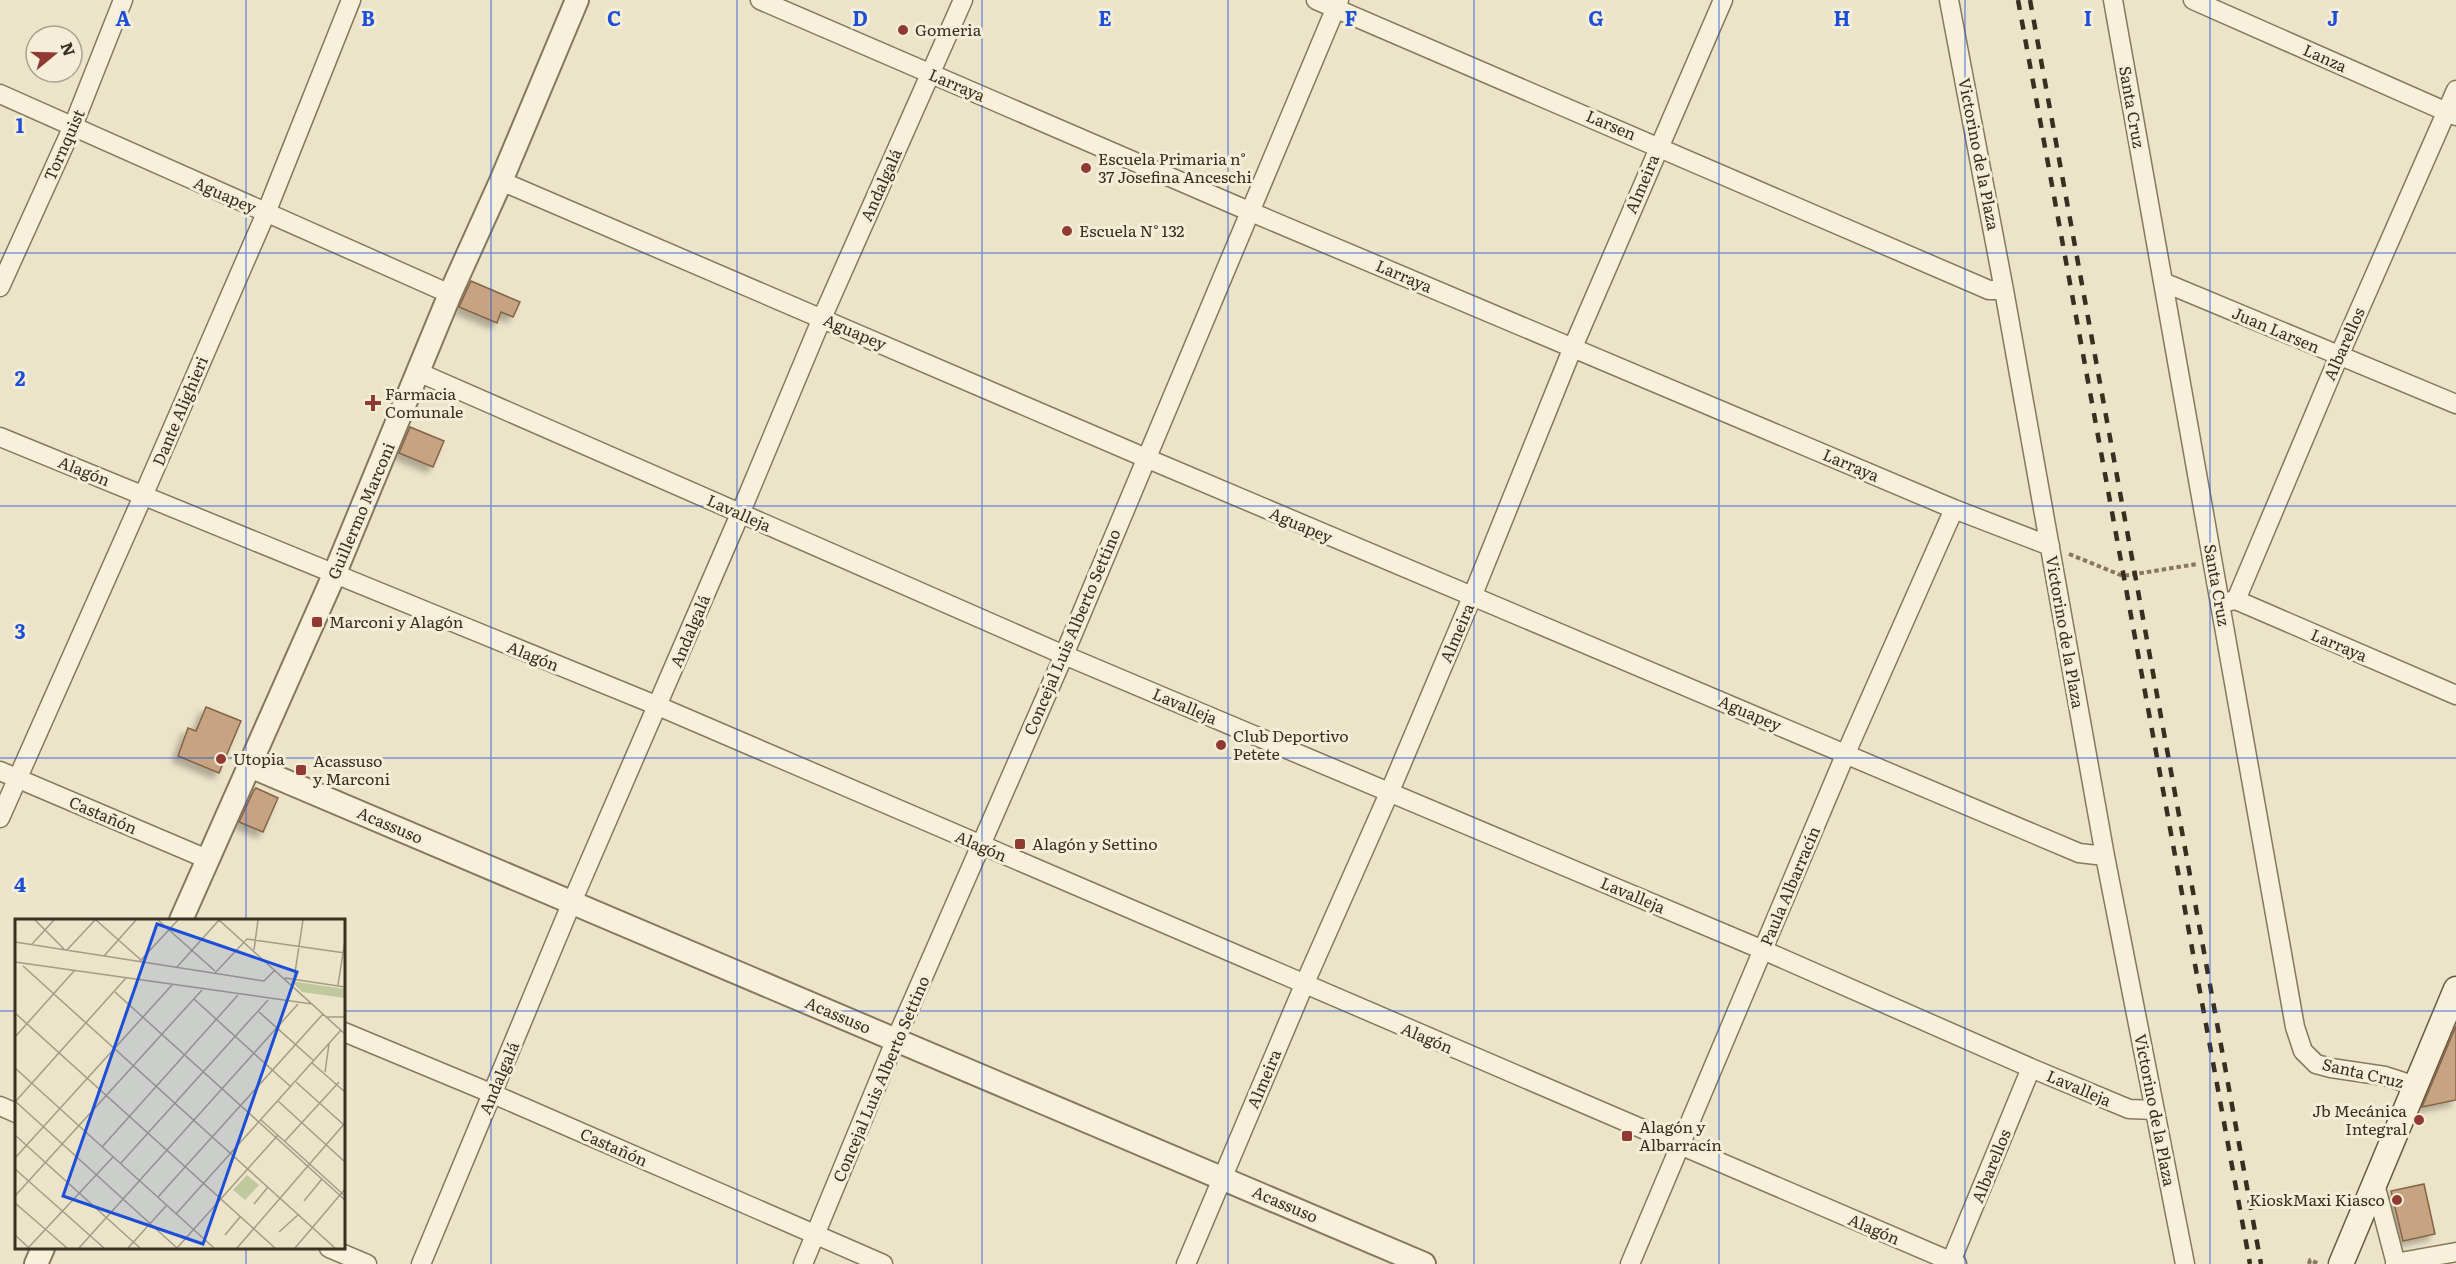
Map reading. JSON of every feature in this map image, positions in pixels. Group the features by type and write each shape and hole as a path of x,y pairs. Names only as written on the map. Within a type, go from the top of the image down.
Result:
{"main road":[{"path":"2341,1264 2456,989"}],"street":[{"name":"Tornquist","path":"0,287 73,126 123,0"},
{"name":"Dante Alighieri","path":"0,818 266,213 351,0"},
{"name":"Guillermo Marconi","path":"182,919 334,575 450,294 501,181 577,0"},
{"name":"Larraya","path":"760,0 1251,212 1954,509 2050,546"},
{"name":"Andalgalá","path":"421,1264 572,902 658,706 822,318 963,0"},
{"name":"Larsen","path":"1316,0 1337,4 1989,290 2004,290"},
{"name":"Almeira","path":"1186,1264 1304,985 1390,791 1472,597 1573,347 1723,0"},
{"name":"Victorino de la Plaza","path":"1949,0 2004,290 2105,856 2185,1264"},
{"name":"Santa Cruz","path":"2113,0 2213,562 2228,601 2295,1027 2303,1051 2316,1064 2385,1076 2416,1086"},
{"name":"Lanza","path":"2193,0 2451,114"},
{"name":"Concejal Luis Alberto Settino","path":"803,1264 896,1039 1064,655 1337,4"},
{"name":"Albarellos","path":"2228,601 2451,114 2456,90"},
{"name":"Aguapey","path":"0,94 450,294"},
{"name":"Aguapey","path":"501,181 1472,597 2079,853 2105,856"},
{"name":"Juan Larsen","path":"2163,282 2456,404"},
{"name":"Lavalleja","path":"418,372 1064,655 1763,950 2031,1068 2129,1109 2155,1110"},
{"name":"Alagón","path":"0,437 658,706 1953,1263"},
{"name":"Paula Albarracín","path":"1630,1264 1846,753 1954,509"},
{"name":"Larraya","path":"2228,601 2456,695"},
{"name":"Acassuso","path":"250,766 1424,1264"},
{"name":"Castañón","path":"0,771 207,859"},
{"name":"Castañón","path":"345,1032 493,1094 883,1264"},
{"name":"Albarellos","path":"1953,1263 2031,1068"},
{"path":"0,1106 15,1113"},
{"path":"2374,1184 2396,1264 2456,1252"},
{"path":"36,1264 43,1249"},
{"path":"331,1249 367,1264"}],"path":[{"path":"2050,546 2123,576 2213,562"},
{"path":"2308,1264 2310,1260 2319,1264"}],"building":[{"path":"471,281 520,302 513,317 501,312 497,323 459,307"},
{"path":"410,427 444,441 433,467 399,453"},
{"path":"206,707 241,721 219,773 178,756 188,728 196,731"},
{"path":"256,788 278,798 263,832 239,822"},
{"path":"2456,1026 2456,1100 2422,1107"},
{"path":"2424,1184 2435,1234 2403,1241 2391,1191"}],"railway":[{"path":"2018,0 2250,1264"},
{"path":"2030,0 2261,1264"}],"place":[{"name":"Gomeria","path":"903,30"},
{"name":"Escuela Primaria n° 37 Josefina Anceschi","path":"1086,168"},
{"name":"Escuela N° 132","path":"1067,231"},
{"name":"Farmacia Comunale","path":"373,403"},
{"name":"Marconi y Alagón","path":"317,622"},
{"name":"Club Deportivo Petete","path":"1221,745"},
{"name":"Utopia","path":"221,759"},
{"name":"Acassuso y Marconi","path":"301,770"},
{"name":"Alagón y Settino","path":"1020,844"},
{"name":"Jb Mecánica Integral","path":"2419,1120"},
{"name":"Alagón y Albarracín","path":"1627,1136"},
{"name":"KioskMaxi Kiasco","path":"2397,1200"}]}
